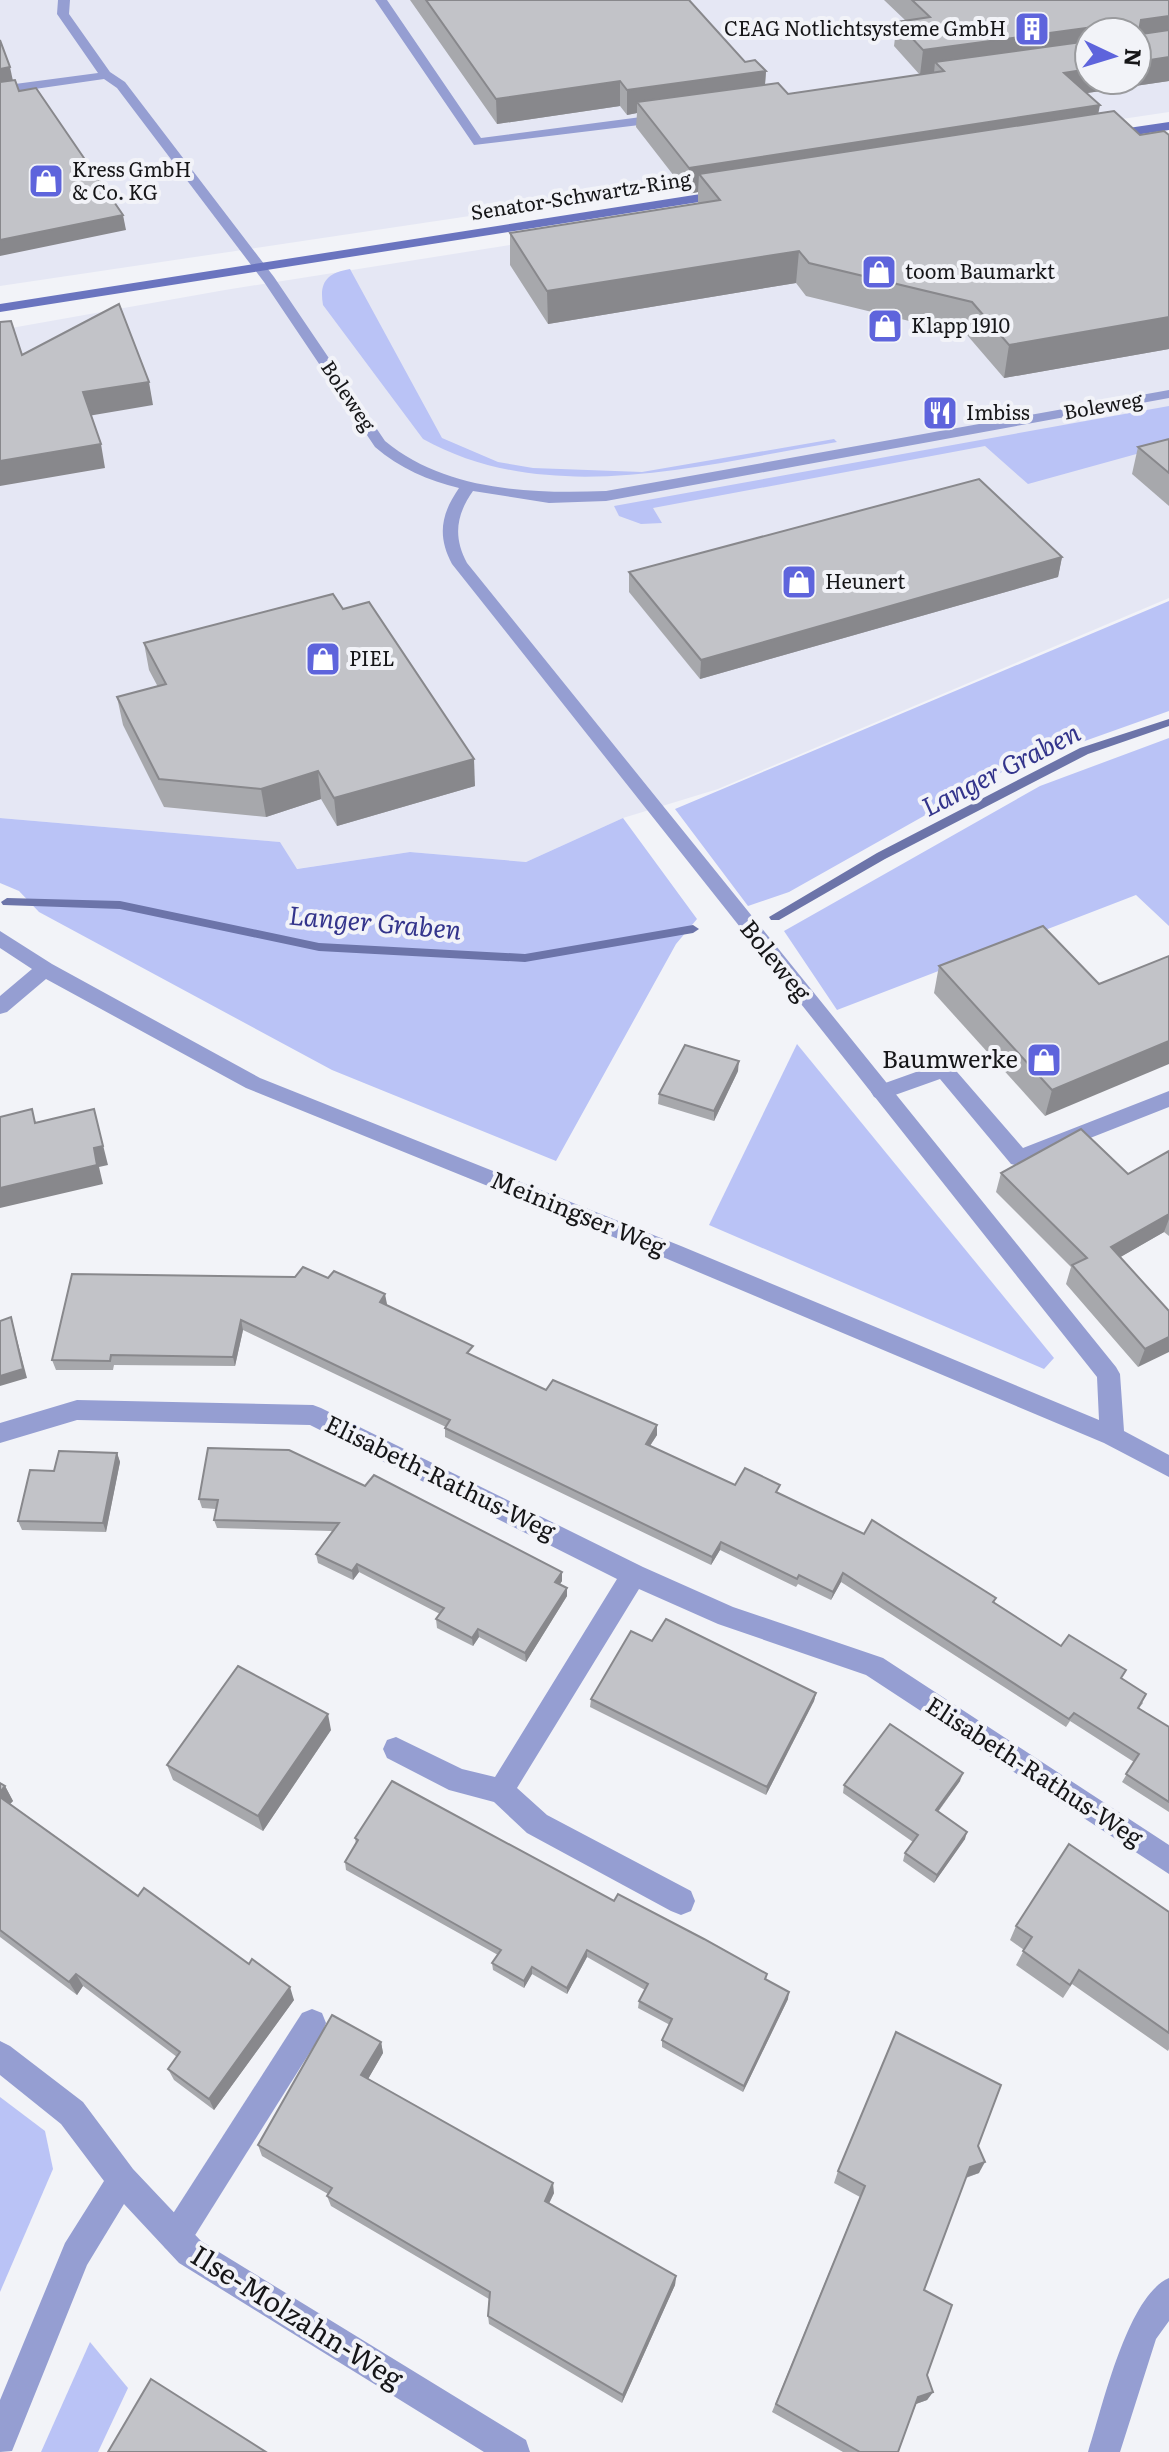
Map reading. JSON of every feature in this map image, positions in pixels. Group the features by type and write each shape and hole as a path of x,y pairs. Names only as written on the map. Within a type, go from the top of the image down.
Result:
{"main road":[{"path":"1091,138 1169,126"},
{"name":"Senator-Schwartz-Ring","path":"0,308 744,191"}],"street":[{"name":"Boleweg","path":"64,0 63,14 106,75 121,85 257,266 380,444 411,467 469,486 549,498 606,496 1169,394"},
{"path":"381,0 478,142 685,115"},
{"path":"0,90 106,75"},
{"name":"Boleweg","path":"469,486 450,523 448,544 460,564 1108,1374 1112,1436"},
{"name":"Meiningser Weg","path":"0,938 45,969 253,1083 673,1252 1112,1436 1169,1467"},
{"path":"0,1007 45,969"},
{"path":"881,1092 944,1070 1019,1158 1169,1099"},
{"name":"Elisabeth-Rathus-Weg","path":"0,1433 77,1410 313,1415 634,1575 727,1616 874,1666 1169,1861"},
{"path":"501,1791 605,1617 634,1575"},
{"path":"396,1749 458,1781 501,1791 537,1824 681,1901"},
{"path":"176,2237 312,2023"},
{"name":"Ilse-Molzahn-Weg","path":"0,2056 72,2113 122,2180 190,2252 514,2452"},
{"path":"0,2439 76,2254 122,2180"},
{"path":"1104,2452 1143,2331 1169,2294"}],"shaded area":[{"path":"0,0 1169,0 1169,112 0,286"},
{"path":"1169,141 1169,598 718,789 623,818 526,862 410,852 296,869 280,842 0,818 0,330 225,290"},
{"path":"350,269 442,438 498,462 533,468 642,472 834,439 837,442 734,461 627,475 574,477 522,472 472,460 423,439 323,305 322,290 326,280"},
{"path":"1169,406 1169,445 1028,484 985,446 653,508 662,523 641,524 619,516 614,506"},
{"path":"1169,601 1169,711 1009,768 789,892 748,906 675,809"},
{"path":"1169,738 1169,926 1136,895 837,1010 784,931 1040,786"},
{"path":"0,818 280,842 297,869 410,852 526,862 623,818 697,919 676,944 556,1161 332,1070 39,912 19,891 0,883"},
{"path":"797,1044 1054,1358 1044,1369 709,1225"},
{"path":"0,2097 45,2131 53,2169 0,2292"},
{"path":"90,2342 128,2388 98,2452 41,2452"}],"building":[{"path":"426,0 689,0 745,62 755,60 766,71 627,90 620,81 496,99"},
{"name":"CEAG Notlichtsysteme GmbH","path":"912,0 1169,0 1169,16 1073,16 1073,30 923,50 897,22 930,17"},
{"name":"CEAG Notlichtsysteme GmbH","path":"1169,30 1169,57 1153,60 1153,32"},
{"path":"0,40 10,67 0,69"},
{"path":"1073,43 1073,72 1064,73 1073,81 1073,96 1090,96 1100,105 689,168 637,102 778,83 788,94 944,71 935,62"},
{"name":"Kress GmbH & Co. KG","path":"15,80 19,91 36,88 123,215 0,240 0,82"},
{"path":"1114,111 1140,135 1164,131 1169,135 1169,317 1009,345 972,302 809,263 799,251 547,291 510,233 720,200 699,174"},
{"path":"119,304 149,382 83,392 101,444 0,461 0,322 11,321 22,355"},
{"path":"1169,439 1169,473 1138,447"},
{"path":"979,479 1062,557 701,660 629,572"},
{"path":"333,594 343,609 369,602 474,759 334,798 318,771 261,789 159,779 117,697 166,684 144,643"},
{"path":"1043,926 1099,984 1169,956 1169,1041 1052,1090 939,966"},
{"path":"685,1045 739,1061 714,1111 659,1094"},
{"path":"32,1109 35,1123 94,1109 103,1146 94,1148 97,1165 0,1188 0,1117"},
{"path":"1081,1129 1128,1174 1169,1151 1169,1214 1111,1247 1169,1311 1169,1337 1145,1349 1072,1265 1087,1258 1001,1173"},
{"path":"303,1267 328,1278 334,1271 385,1294 380,1302 473,1346 467,1353 546,1390 553,1380 657,1425 646,1444 735,1485 745,1468 780,1485 776,1492 864,1534 872,1520 996,1598 993,1602 1061,1646 1069,1635 1126,1670 1121,1678 1146,1694 1138,1708 1169,1727 1169,1802 1126,1774 1139,1754 1074,1713 1069,1719 843,1573 833,1592 799,1575 797,1579 721,1542 712,1557 445,1428 450,1420 241,1320 233,1357 111,1355 110,1361 52,1360 72,1274 295,1277"},
{"path":"11,1317 23,1369 0,1376 0,1321"},
{"path":"208,1448 289,1450 365,1486 374,1475 562,1572 555,1582 567,1588 525,1653 478,1629 472,1638 436,1619 444,1608 357,1564 352,1571 316,1554 339,1523 214,1520 218,1500 199,1499"},
{"path":"59,1451 117,1453 103,1523 18,1521 30,1470 54,1471"},
{"path":"666,1619 816,1693 767,1787 591,1699 631,1631 652,1641"},
{"path":"238,1666 328,1714 258,1816 167,1765"},
{"path":"890,1724 963,1773 936,1810 967,1832 937,1875 905,1853 918,1835 844,1785"},
{"path":"392,1781 614,1901 618,1894 704,1939 767,1974 765,1979 789,1992 744,2086 662,2040 672,2019 639,2001 648,1984 587,1950 567,1988 532,1967 524,1981 492,1963 501,1950 345,1862 358,1840 355,1838"},
{"path":"0,1797 138,1896 144,1888 249,1964 252,1959 290,1987 209,2099 168,2069 180,2052 76,1974 69,1982 0,1930"},
{"path":"1069,1844 1169,1912 1169,2033 1079,1970 1070,1985 1023,1951 1032,1937 1016,1926"},
{"path":"332,2015 381,2042 361,2075 553,2183 545,2201 676,2276 623,2395 488,2316 490,2292 327,2196 332,2188 258,2145"},
{"path":"896,2032 1001,2085 978,2146 985,2162 970,2167 924,2290 952,2305 927,2375 933,2392 918,2397 898,2452 860,2452 776,2404 865,2186 838,2171"},
{"path":"151,2379 266,2452 108,2452"}],"waterway":[{"name":"Langer Graben","path":"775,917 881,856 1084,751 1169,722"},
{"name":"Langer Graben","path":"7,902 120,905 319,947 525,958 693,929"}],"place":[{"name":"CEAG Notlichtsysteme GmbH","path":"1032,29"},
{"name":"Kress GmbH & Co. KG","path":"46,181"},
{"name":"toom Baumarkt","path":"879,272"},
{"name":"Klapp 1910","path":"885,326"},
{"name":"Imbiss","path":"940,413"},
{"name":"Heunert","path":"799,582"},
{"name":"PIEL","path":"323,659"},
{"name":"Baumwerke","path":"1044,1060"}]}
